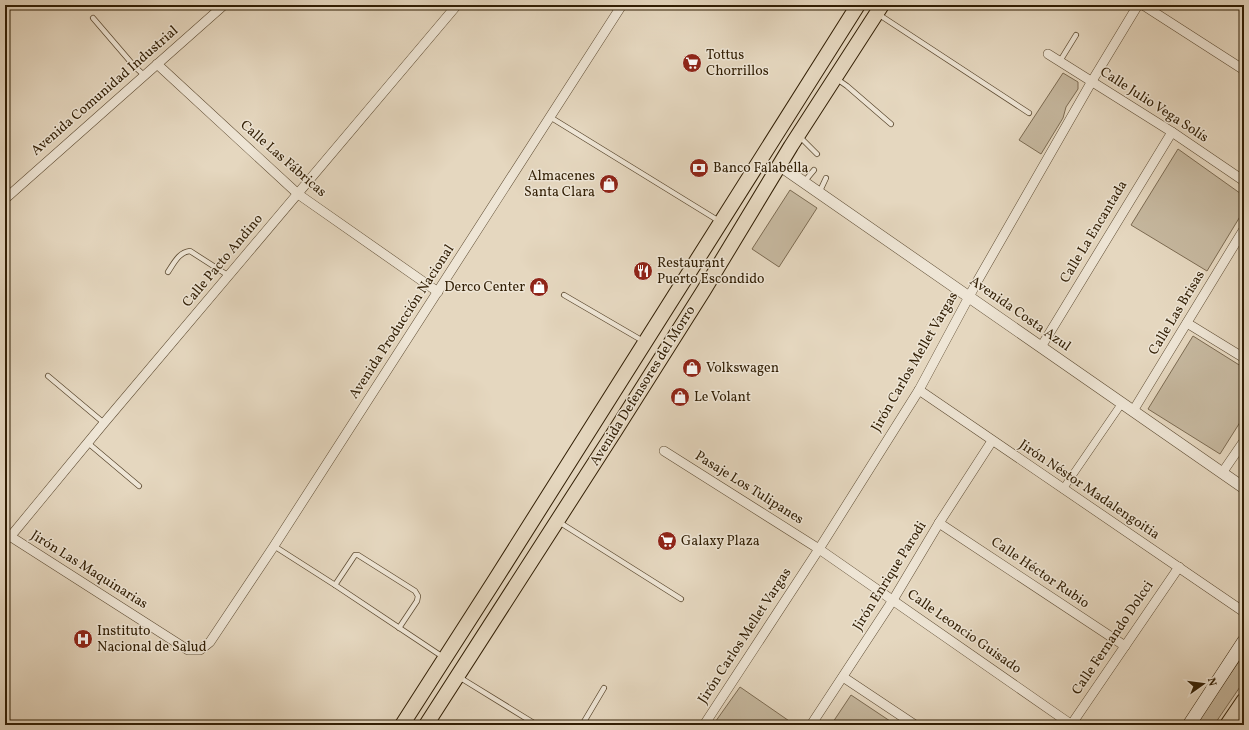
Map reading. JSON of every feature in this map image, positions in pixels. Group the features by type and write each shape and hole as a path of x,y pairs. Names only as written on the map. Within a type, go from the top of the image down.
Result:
{"main road":[{"name":"Avenida Defensores del Morro","path":"402,725 496,580 858,5"},
{"name":"Avenida Defensores del Morro","path":"426,725 558,521 700,297 779,165 880,9"},
{"path":"496,580 513,591"},
{"path":"1189,725 1244,641"},
{"path":"1227,725 1244,700"}],"street":[{"name":"Avenida Comunidad Industrial","path":"7,194 224,5"},
{"name":"Calle Pacto Andino","path":"8,535 88,443 457,5"},
{"name":"Avenida Producción Nacional","path":"200,650 210,642 274,546 622,5"},
{"name":"Jirón Carlos Mellet Vargas","path":"704,725 819,549 919,390 969,297 1092,81 1138,5"},
{"path":"1143,5 1244,70"},
{"name":"Calle Julio Vega Solís","path":"1048,54 1172,132 1244,181"},
{"name":"Calle Las Fábricas","path":"157,64 298,194 438,292"},
{"name":"Calle La Encantada","path":"1041,347 1172,132"},
{"name":"Avenida Costa Azul","path":"779,165 1244,488"},
{"name":"Calle Las Brisas","path":"1133,411 1244,229"},
{"path":"1187,323 1244,358"},
{"name":"Jirón Néstor Madalengoitia","path":"919,390 1244,612"},
{"path":"1063,489 1122,403"},
{"name":"Jirón Enrique Parodi","path":"811,725 893,600 939,522 992,441"},
{"path":"1222,473 1244,441"},
{"name":"Pasaje Los Tulipanes","path":"664,451 819,549"},
{"name":"Calle Héctor Rubio","path":"939,522 1125,646"},
{"name":"Jirón Las Maquinarias","path":"8,535 188,650 200,650"},
{"name":"Calle Leoncio Guisado","path":"819,549 1071,725"},
{"name":"Calle Fernando Dolcci","path":"1071,725 1179,567"},
{"path":"843,677 914,725"}],"lane":[{"path":"880,9 1029,113"},
{"path":"93,18 135,67 144,75"},
{"path":"1060,61 1076,35"},
{"path":"835,78 847,86 891,124"},
{"path":"550,117 720,222"},
{"path":"798,136 817,154"},
{"path":"804,182 814,170"},
{"path":"819,193 826,178"},
{"path":"168,272 180,255 185,251 190,251 229,276"},
{"path":"564,296 645,342"},
{"path":"48,376 104,423"},
{"path":"88,443 139,486"},
{"path":"558,521 681,599"},
{"path":"274,546 445,659"},
{"path":"335,585 355,555 358,555 415,591 418,596 417,602 399,628"},
{"path":"458,676 537,725"},
{"path":"582,725 604,688"},
{"path":"1236,725 1244,722"}],"shaded area":[{"path":"1063,73 1078,82 1078,89 1066,107 1063,118 1041,154 1019,140"},
{"path":"1178,149 1244,196 1244,210 1207,271 1131,225"},
{"path":"790,190 817,208 779,267 752,249"},
{"path":"1193,336 1244,368 1244,416 1220,454 1148,409"},
{"path":"1244,654 1244,681 1214,725 1195,725"},
{"path":"740,687 795,725 713,725"},
{"path":"851,695 896,725 831,725"}],"place":[{"name":"Tottus Chorrillos","path":"692,63"},
{"name":"Banco Falabella","path":"699,168"},
{"name":"Almacenes Santa Clara","path":"609,184"},
{"name":"Restaurant Puerto Escondido","path":"643,271"},
{"name":"Derco Center","path":"539,287"},
{"name":"Volkswagen","path":"692,368"},
{"name":"Le Volant","path":"680,397"},
{"name":"Galaxy Plaza","path":"667,541"},
{"name":"Instituto Nacional de Salud","path":"83,639"}]}
